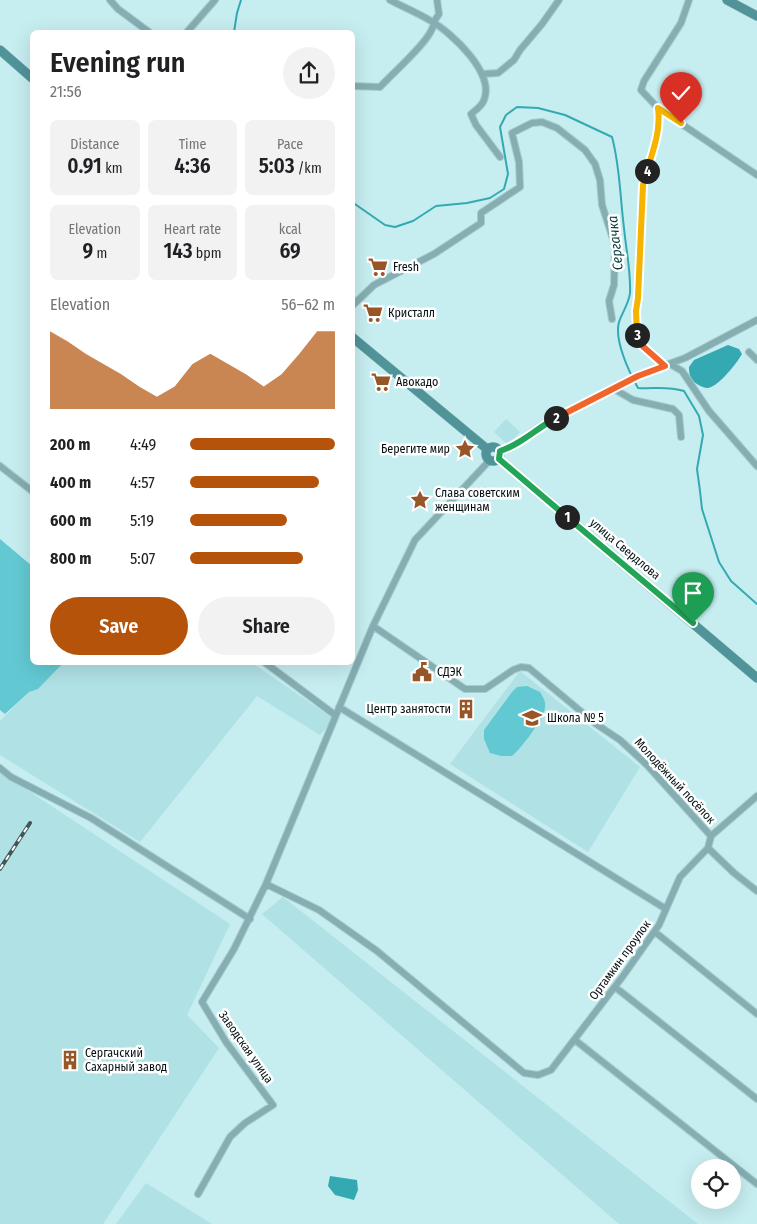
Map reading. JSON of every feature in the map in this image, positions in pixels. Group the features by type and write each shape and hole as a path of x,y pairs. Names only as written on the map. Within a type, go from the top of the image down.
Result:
{"street":[{"path":"110,0 118,10 146,30"},
{"path":"189,30 216,0"},
{"path":"390,0 433,22 458,42 475,62 482,74 485,98 481,106 471,114 476,125 500,157"},
{"path":"355,86 380,87 424,41 432,30 433,22 438,14 437,0"},
{"path":"482,74 498,73 514,60 559,0"},
{"path":"690,0 682,23 644,81 641,90 658,108 757,175"},
{"path":"727,0 757,16"},
{"path":"0,50 30,76"},
{"path":"658,108 659,132 643,185 636,311 638,342 667,365 682,371 709,411 757,466"},
{"path":"355,303 374,285 434,254 481,223 482,213 520,188 519,162 512,133 532,123 542,122 557,128 585,150 595,164 600,180 602,205 614,245 614,286 609,302 612,318"},
{"path":"0,768 11,777 91,818 250,919 372,626 415,540 496,457 542,425 638,376 685,358 757,320"},
{"path":"355,339 487,449 496,448 496,457"},
{"path":"749,352 757,360"},
{"path":"614,389 633,400 673,409 679,415 681,437"},
{"name":"улица Свердлова","path":"496,457 757,678"},
{"path":"0,466 30,489"},
{"name":"Молодёжный посёлок","path":"372,626 465,689 485,689 513,670 521,667 529,668 596,724 620,740 647,764 712,836"},
{"path":"268,665 335,715"},
{"path":"339,707 666,909"},
{"name":"Ортамкин проулок","path":"266,884 319,910 377,951 524,1073 538,1075 551,1070 615,987 655,932 680,877 708,848 712,836 757,796"},
{"path":"708,848 734,873 757,891"},
{"name":"Заводская улица","path":"198,1194 230,1136 246,1122 273,1105 226,1042 202,1002 250,919"},
{"path":"655,932 757,1014"},
{"path":"615,987 757,1099"},
{"path":"574,1040 757,1184"}],"shaded area":[{"path":"728,345 739,349 742,354 727,374 717,384 708,388 702,387 693,381 690,377 689,367 694,360"},
{"path":"506,419 520,432 508,445 494,432"},
{"path":"0,539 30,564 30,665 61,665 38,689 29,692 5,714 0,710"},
{"path":"55,665 255,665 334,719 320,735 257,696 140,842 0,755 0,721"},
{"name":"Школа № 5","path":"520,671 640,767 588,852 450,764"},
{"path":"527,686 540,692 544,699 545,707 541,718 512,756 490,753 484,739 484,730 512,692 517,687"},
{"name":"Сергачский Сахарный завод","path":"0,772 230,924 187,1015 219,1048 103,1224 0,1224"},
{"path":"283,897 698,1224 619,1224 262,914"},
{"path":"330,1176 357,1180 358,1190 354,1200 335,1195 328,1186"},
{"path":"146,1183 212,1224 116,1224"}],"waterway":[{"name":"Сергачка","path":"234,30 241,0"},
{"name":"Сергачка","path":"355,204 385,225 395,227 413,221 436,206 467,203 490,198 504,189 508,174 500,127 506,115 517,107 538,108 565,115 612,137 618,170 630,277 630,293 619,322 620,347 638,388 666,388 684,391 699,416 703,435 697,469 702,509 719,562 731,581 757,604"}],"railway":[{"path":"0,869 30,823"}],"place":[{"name":"Fresh","path":"378,267"},
{"name":"Кристалл","path":"373,313"},
{"name":"Авокадо","path":"381,382"},
{"name":"Берегите мир","path":"465,449"},
{"name":"Слава советским женщинам","path":"420,500"},
{"name":"СДЭК","path":"422,672"},
{"name":"Центр занятости","path":"466,709"},
{"name":"Школа № 5","path":"532,718"},
{"name":"Сергачский Сахарный завод","path":"70,1060"}],"route":[{"path":"681,123 658,108 659,132 643,185 636,311 638,342 665,366 638,376 542,425 508,449 500,451 499,459 693,623"}]}
